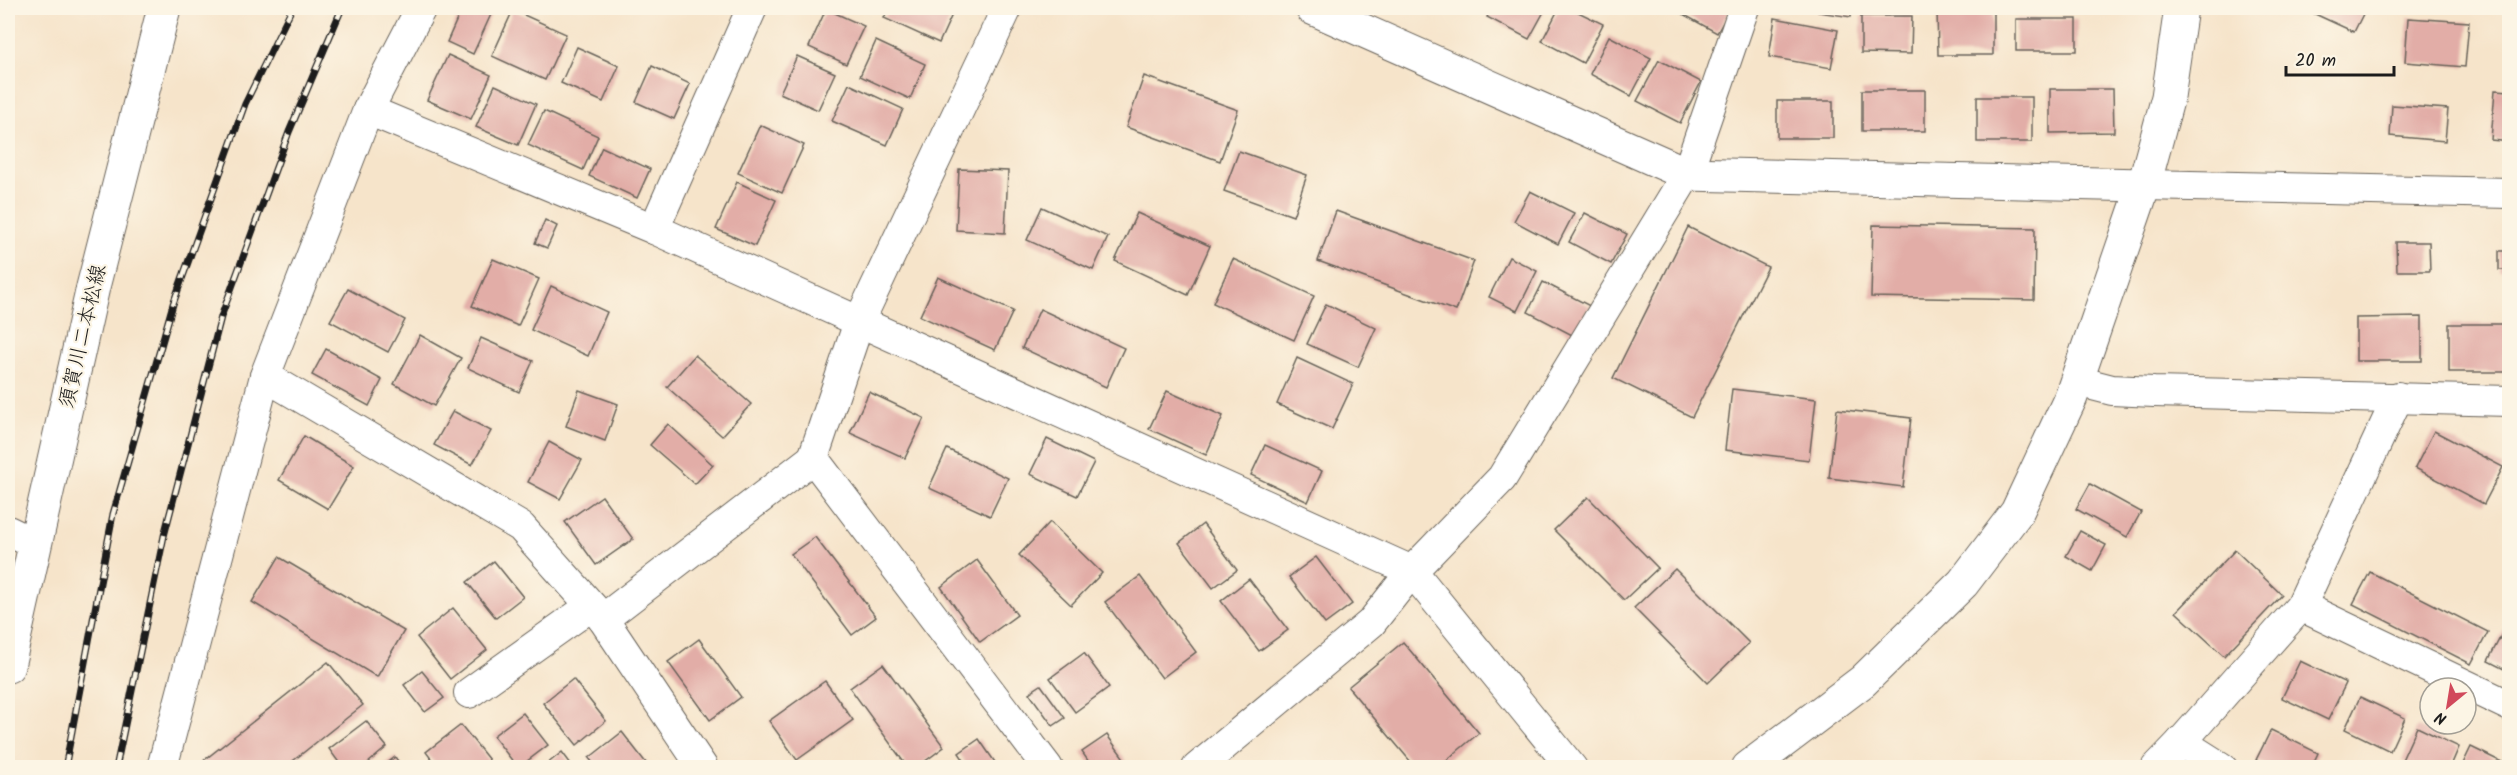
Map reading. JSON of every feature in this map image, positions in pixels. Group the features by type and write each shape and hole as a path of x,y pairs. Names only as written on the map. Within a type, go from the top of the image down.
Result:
{"street":[{"name":"須賀川二本松線","path":"8,666 21,537 93,287 164,8"},
{"path":"162,768 265,376 368,110 421,8"},
{"path":"654,229 752,8"},
{"path":"469,693 597,612 813,458 859,322 1007,8"},
{"path":"1312,8 1687,174 2510,193"},
{"path":"1197,768 1371,623 1412,571 1502,478 1687,174 1744,8"},
{"path":"1748,768 1863,681 1963,583 2017,512 2042,463 2077,381 2144,185 2168,97 2181,8"},
{"path":"368,110 654,229 1412,571 1572,768"},
{"path":"265,376 521,527 597,612 703,768"},
{"path":"2077,381 2112,390 2154,393 2510,401"},
{"path":"2156,768 2301,606 2398,397"},
{"path":"813,458 1048,768"},
{"path":"2301,606 2510,706"},
{"path":"2181,742 2222,768"}],"building":[{"path":"462,8 493,10 473,54 447,42"},
{"path":"889,8 955,8 939,43 884,18"},
{"path":"1492,8 1546,8 1529,39 1487,17"},
{"path":"1559,8 1570,8 1603,24 1583,63 1542,41"},
{"path":"1672,8 1731,8 1717,33"},
{"path":"1819,8 1853,8 1851,17 1818,12"},
{"path":"2302,8 2366,8 2354,32"},
{"path":"826,9 864,26 846,64 809,47"},
{"path":"1937,9 1993,9 1993,55 1938,55"},
{"path":"513,10 566,34 545,80 492,56"},
{"path":"1861,16 1912,16 1911,54 1861,53"},
{"path":"1775,18 1838,30 1831,68 1769,57"},
{"path":"2408,18 2469,22 2465,67 2405,62"},
{"path":"2016,19 2077,19 2077,51 2016,51"},
{"path":"1609,36 1651,58 1631,96 1590,74"},
{"path":"876,41 925,64 910,99 860,76"},
{"path":"577,47 619,66 603,102 561,83"},
{"path":"448,55 491,75 471,119 427,100"},
{"path":"797,56 835,73 818,110 780,93"},
{"path":"1659,60 1701,82 1680,123 1637,101"},
{"path":"652,66 690,84 674,119 636,102"},
{"path":"1144,76 1238,110 1220,161 1126,127"},
{"path":"849,84 903,109 887,145 832,121"},
{"path":"495,85 536,104 518,145 476,127"},
{"path":"2050,89 2113,89 2114,132 2050,133"},
{"path":"1862,90 1925,90 1925,131 1862,131"},
{"path":"2495,90 2510,91 2510,142 2491,140"},
{"path":"1977,97 2032,97 2032,142 1977,142"},
{"path":"1777,101 1833,101 1833,138 1777,138"},
{"path":"2392,105 2448,109 2445,141 2390,136"},
{"path":"544,111 598,136 583,170 528,145"},
{"path":"760,125 804,145 782,193 738,173"},
{"path":"602,147 650,169 637,198 589,176"},
{"path":"1239,151 1307,175 1293,216 1224,191"},
{"path":"959,169 1008,171 1005,233 956,230"},
{"path":"737,182 776,200 755,246 716,229"},
{"path":"1530,191 1574,213 1558,244 1514,221"},
{"path":"1042,207 1108,237 1093,270 1027,240"},
{"path":"1336,211 1474,261 1456,311 1318,261"},
{"path":"1137,213 1210,246 1188,295 1115,261"},
{"path":"1585,213 1627,234 1611,264 1569,242"},
{"path":"545,220 557,226 547,248 535,243"},
{"path":"1873,225 2035,228 2034,300 1871,297"},
{"path":"1688,227 1768,267 1692,417 1613,378"},
{"path":"2396,242 2429,242 2430,271 2397,271"},
{"path":"2499,251 2510,251 2510,270 2499,270"},
{"path":"1509,257 1537,271 1517,311 1489,297"},
{"path":"493,259 539,279 518,326 472,306"},
{"path":"1233,259 1314,296 1294,340 1213,303"},
{"path":"938,277 1013,311 995,350 920,316"},
{"path":"1543,282 1590,306 1574,336 1528,312"},
{"path":"551,286 607,312 588,356 531,330"},
{"path":"348,289 405,320 388,352 330,321"},
{"path":"1326,304 1376,328 1358,367 1307,344"},
{"path":"1040,309 1124,348 1106,387 1022,348"},
{"path":"2422,317 2422,361 2356,361 2356,318"},
{"path":"2449,324 2510,324 2510,372 2449,372"},
{"path":"420,335 461,358 434,406 394,384"},
{"path":"481,338 533,361 519,392 468,368"},
{"path":"326,349 382,380 369,406 312,375"},
{"path":"695,355 751,404 722,436 667,387"},
{"path":"1297,358 1353,384 1332,429 1277,404"},
{"path":"1732,389 1816,399 1809,460 1725,450"},
{"path":"579,390 618,404 605,441 566,426"},
{"path":"1167,391 1223,416 1206,455 1149,429"},
{"path":"869,392 924,418 905,458 850,433"},
{"path":"1837,409 1911,418 1903,487 1829,478"},
{"path":"453,411 491,431 472,465 434,445"},
{"path":"668,424 713,465 695,484 650,445"},
{"path":"2434,431 2503,467 2484,504 2415,468"},
{"path":"304,436 354,466 328,509 279,480"},
{"path":"1047,439 1094,462 1077,496 1030,474"},
{"path":"549,442 582,460 560,499 528,482"},
{"path":"1265,445 1322,471 1308,502 1251,475"},
{"path":"947,449 1008,478 990,516 929,488"},
{"path":"2090,484 2141,512 2127,537 2076,509"},
{"path":"602,496 633,539 596,565 565,522"},
{"path":"1588,497 1658,568 1624,600 1554,530"},
{"path":"1050,522 1102,573 1071,605 1019,555"},
{"path":"1203,524 1237,570 1213,588 1179,543"},
{"path":"2080,531 2106,545 2092,571 2066,556"},
{"path":"815,537 876,617 852,635 791,554"},
{"path":"2235,550 2282,595 2224,656 2176,612"},
{"path":"279,557 404,631 377,677 252,602"},
{"path":"1316,557 1352,604 1325,624 1289,577"},
{"path":"977,560 1017,615 980,642 941,587"},
{"path":"494,561 523,597 496,618 467,582"},
{"path":"1675,569 1749,643 1708,683 1634,608"},
{"path":"2370,572 2488,632 2471,664 2353,604"},
{"path":"1140,576 1196,652 1162,678 1105,602"},
{"path":"1249,579 1288,630 1259,651 1221,601"},
{"path":"453,608 487,650 450,679 417,637"},
{"path":"2504,630 2510,633 2510,672 2488,661"},
{"path":"699,639 741,697 710,720 668,662"},
{"path":"1403,642 1479,733 1437,768 1416,768 1348,687"},
{"path":"1084,653 1109,687 1075,712 1050,678"},
{"path":"2300,661 2346,683 2328,720 2282,698"},
{"path":"328,662 363,705 284,768 206,768 202,762"},
{"path":"883,664 944,747 916,768 908,768 850,688"},
{"path":"422,671 444,698 425,712 404,685"},
{"path":"573,679 606,721 577,745 543,703"},
{"path":"825,681 853,720 797,760 769,721"},
{"path":"1041,685 1065,718 1053,726 1029,693"},
{"path":"2360,697 2405,718 2390,751 2345,729"},
{"path":"523,713 548,745 518,768 493,736"},
{"path":"366,721 387,747 362,768 343,768 329,749"},
{"path":"461,725 489,760 480,768 438,768 426,752"},
{"path":"2417,727 2418,736 2436,736 2459,747 2450,768 2417,768 2402,760"},
{"path":"2271,730 2318,753 2311,768 2271,768 2256,760"},
{"path":"622,732 650,768 597,768 589,758"},
{"path":"1107,735 1131,768 1093,768 1082,752"},
{"path":"979,739 999,768 969,768 959,753"},
{"path":"2471,747 2510,766 2510,768 2461,768"},
{"path":"562,752 574,768 542,768"},
{"path":"395,757 403,768 381,768"}],"railway":[{"path":"65,768 113,514 173,304 245,104 292,8"},
{"path":"116,768 164,536 221,317 289,132 342,8"}]}
